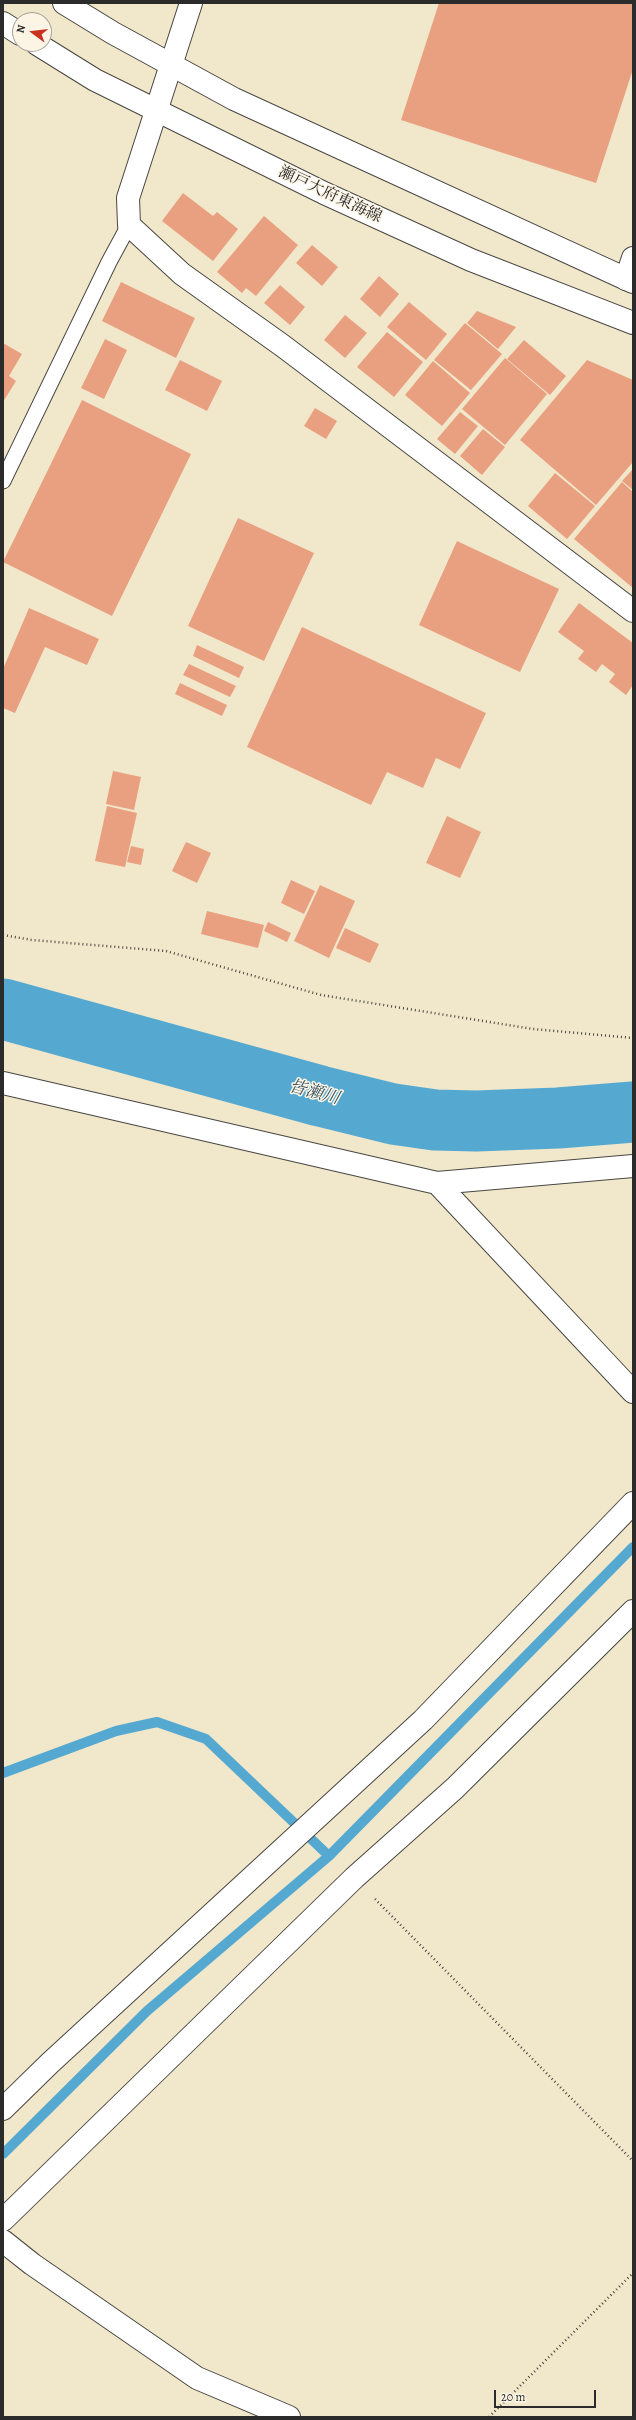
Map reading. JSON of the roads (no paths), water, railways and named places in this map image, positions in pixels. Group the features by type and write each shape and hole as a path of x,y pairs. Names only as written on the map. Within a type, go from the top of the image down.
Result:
{"street":[{"path":"64,3 112,33 234,99 630,281 633,258"},
{"path":"191,3 128,198 129,225 182,274 289,350 633,612"},
{"path":"3,23 12,29"},
{"name":"瀬戸大府東海線","path":"50,52 95,80 324,193 470,260 633,323"},
{"path":"3,1082 437,1183 633,1166"},
{"path":"437,1183 633,1392"},
{"path":"3,2109 50,2062 423,1720 633,1503"},
{"path":"3,2220 354,1878 455,1788 633,1611"},
{"path":"3,2241 45,2273 197,2378 289,2417"}],"lane":[{"path":"3,481 109,262 129,225"}],"waterway":[{"name":"皆瀬川","path":"3,1009 320,1096 393,1114 435,1120 476,1121 558,1118 633,1112"},
{"path":"3,2154 147,2011 329,1856 633,1547"},
{"path":"3,1773 116,1731 157,1722 206,1739 329,1856"}]}
